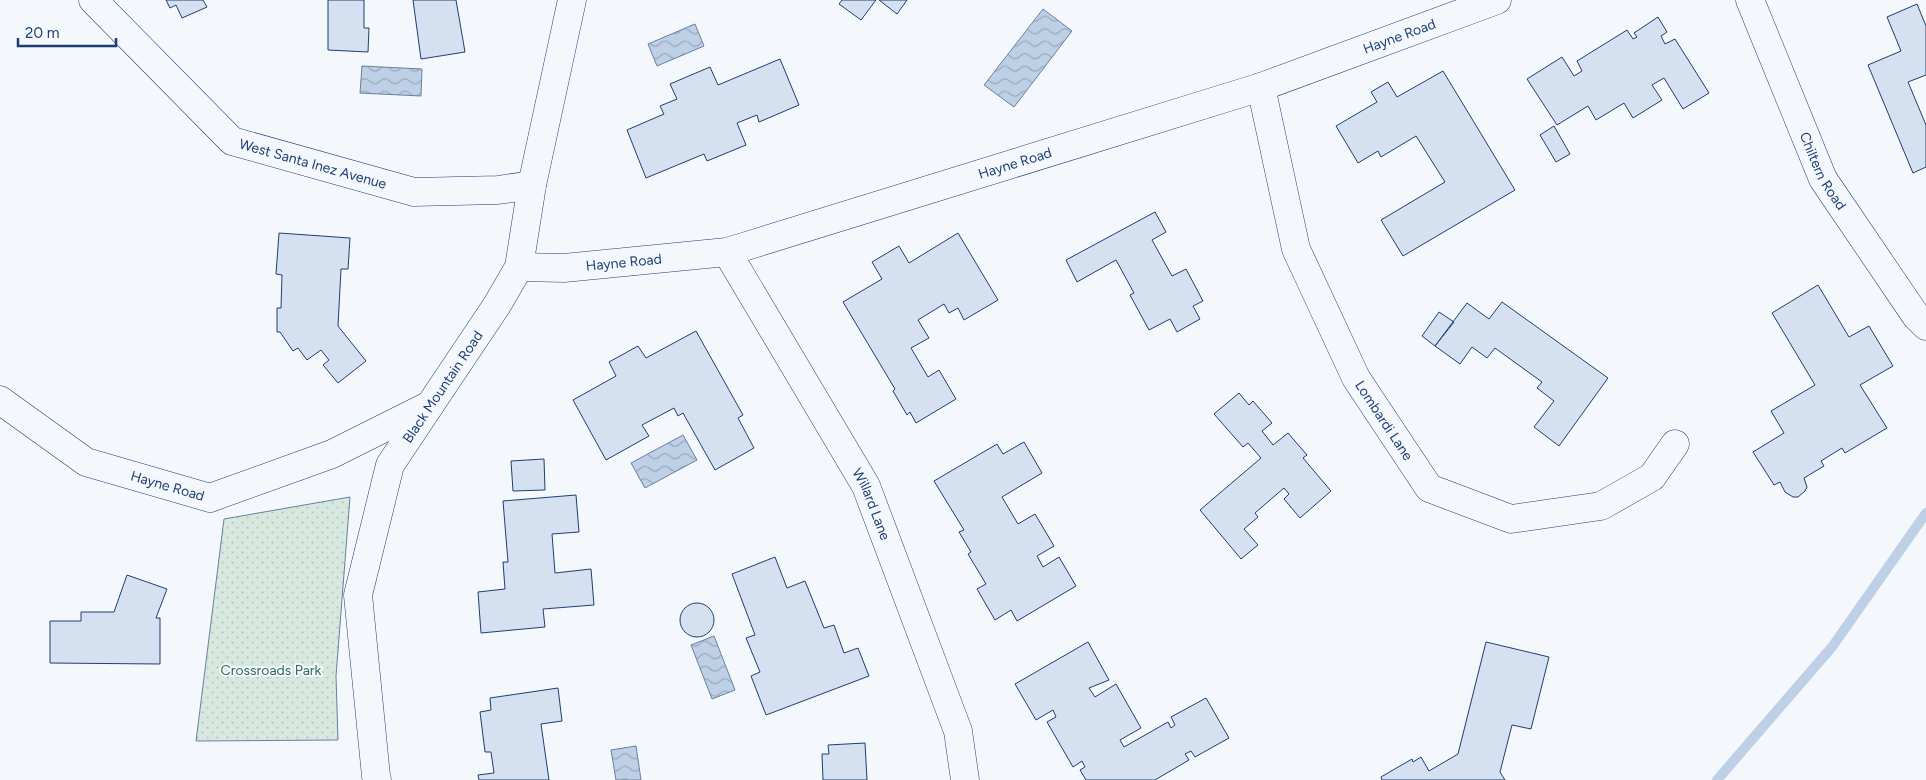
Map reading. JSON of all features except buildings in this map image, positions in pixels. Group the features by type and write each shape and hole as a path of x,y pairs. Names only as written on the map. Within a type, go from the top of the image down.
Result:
{"street":[{"name":"West Santa Inez Avenue","path":"93,0 232,140 414,192 498,190 532,185"},
{"name":"Black Mountain Road","path":"378,780 376,776 358,595 390,465 497,305 519,267 532,185 572,0"},
{"name":"Hayne Road","path":"519,267 564,268 727,252 1261,87 1497,0"},
{"name":"Chiltern Road","path":"1750,0 1823,179 1916,316 1926,326"},
{"name":"Lombardi Lane","path":"1261,87 1296,249 1356,378 1429,488 1511,519 1601,506 1652,476 1675,444"},
{"name":"Willard Lane","path":"727,252 866,486 958,731 965,780"},
{"name":"Hayne Road","path":"0,400 86,462 210,498 332,454 430,405"}],"green space":[{"name":"Crossroads Park","path":"350,497 336,676 338,740 196,741 224,519"}],"water":[{"path":"1043,9 1072,31 1014,107 984,85"},
{"path":"695,24 704,46 657,66 648,44"},
{"path":"362,66 422,69 421,96 360,93"},
{"path":"683,435 697,460 645,488 631,463"},
{"path":"714,636 735,690 712,699 691,645"},
{"path":"636,746 641,780 616,780 611,750"}],"waterway":[{"path":"1717,780 1832,647 1926,513"}]}
